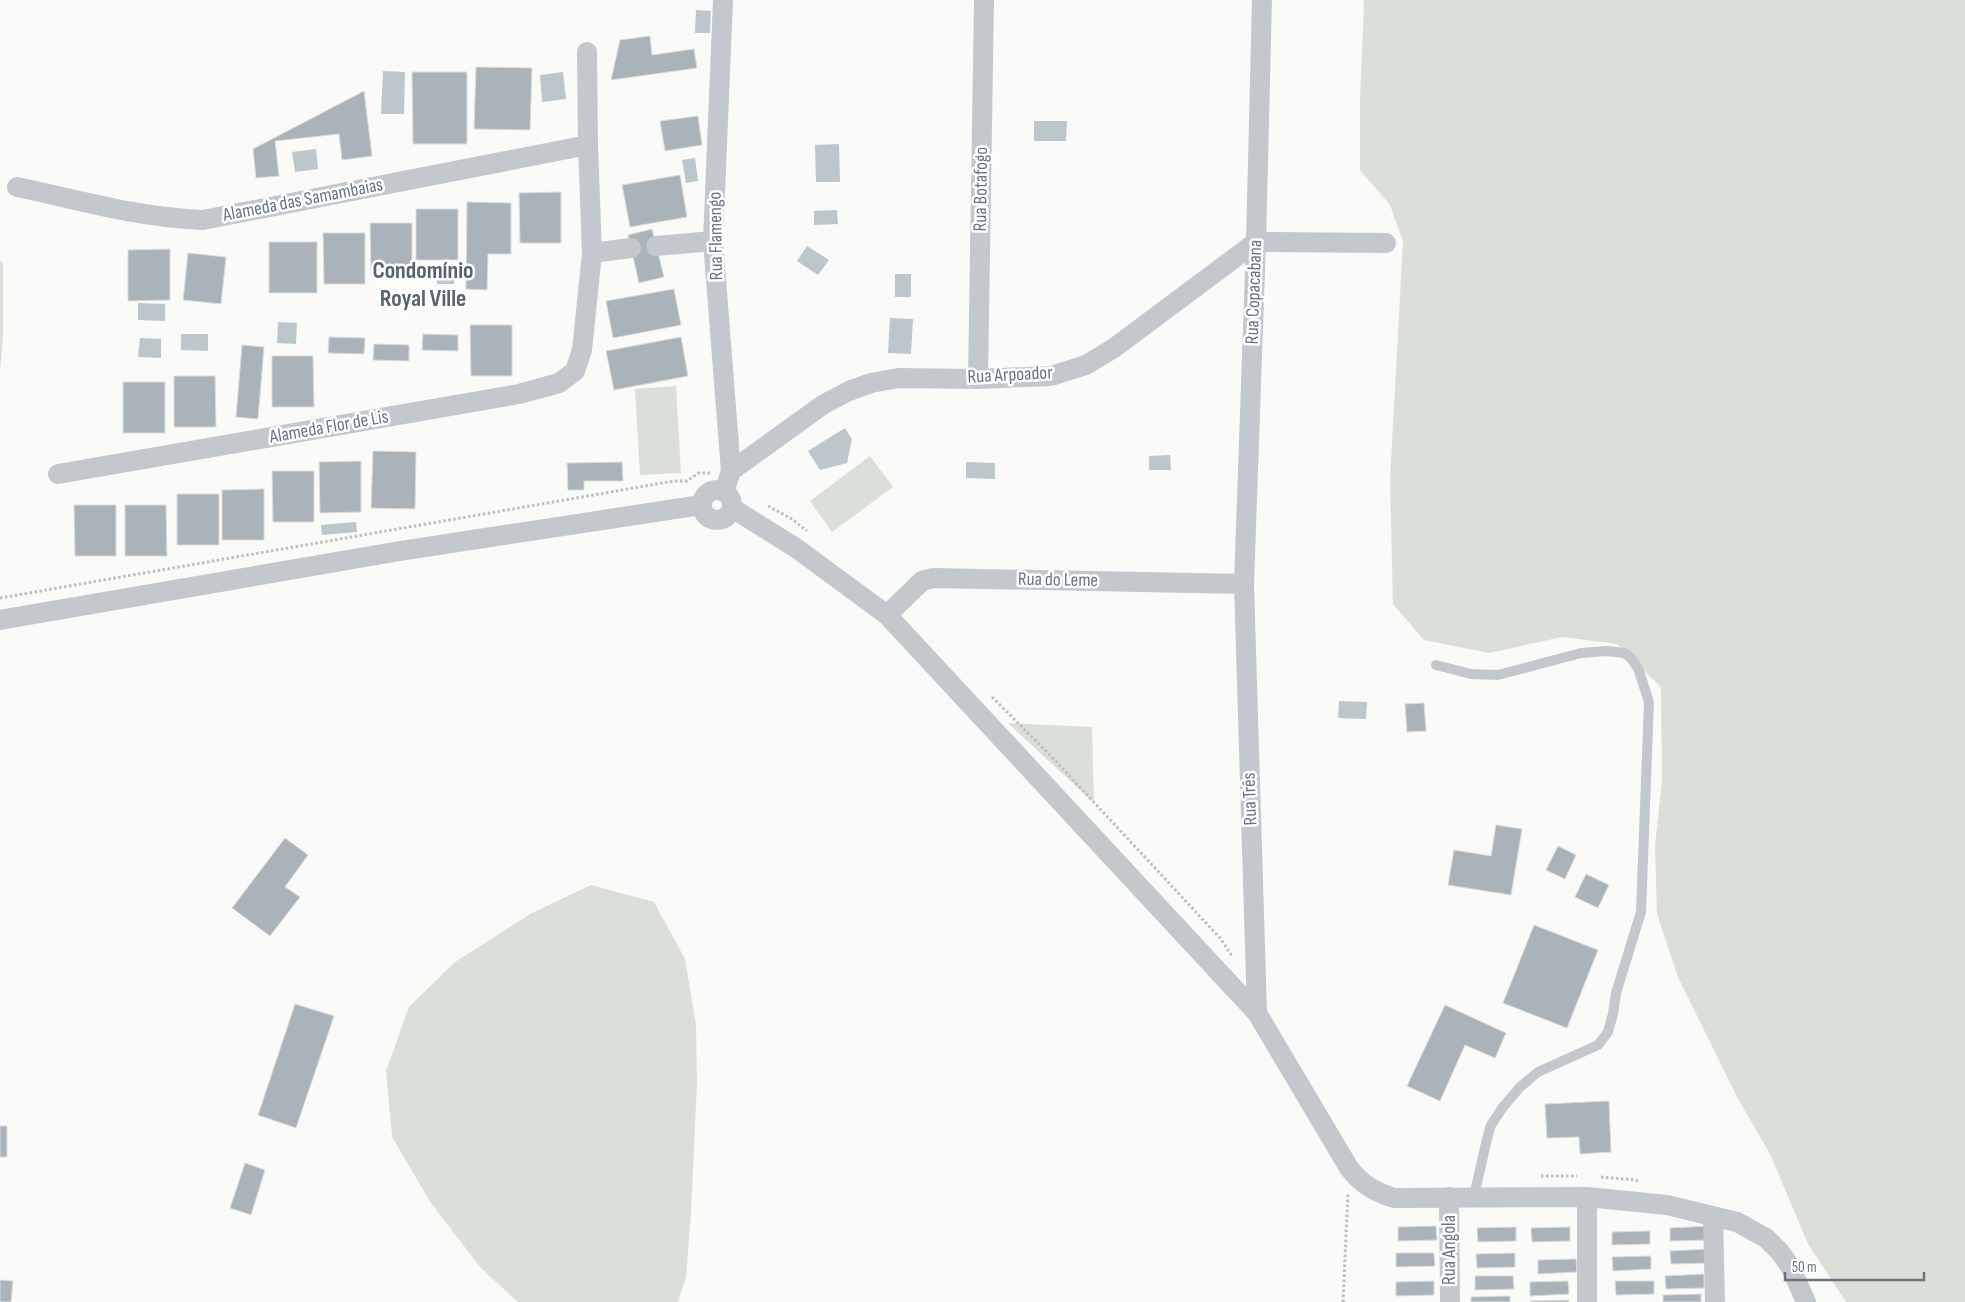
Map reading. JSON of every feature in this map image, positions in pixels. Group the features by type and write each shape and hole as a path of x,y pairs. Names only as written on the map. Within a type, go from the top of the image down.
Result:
{"street":[{"name":"Rua Flamengo","path":"723,0 713,241 729,487"},
{"name":"Rua Botafogo","path":"978,379 984,0"},
{"name":"Rua Copacabana","path":"1244,584 1262,0"},
{"name":"Alameda Flor de Lis","path":"58,474 519,394 558,383 575,372 582,350 592,253 587,52"},
{"name":"Alameda das Samambaias","path":"17,187 139,214 173,219 203,220 588,145"},
{"path":"656,246 713,241"},
{"path":"1256,242 1386,243"},
{"name":"Rua Arpoador","path":"0,620 400,551 701,505 702,500 709,492 729,487 824,404 849,391 871,383 898,378 978,379 1051,376 1086,364 1114,348 1256,242"},
{"path":"592,253 631,248"},
{"path":"729,487 796,548 887,615 1257,1013 1349,1168 1364,1184 1383,1195 1406,1198 1474,1196 1587,1197 1667,1205 1737,1222 1766,1238 1780,1252 1790,1266 1806,1302"},
{"name":"Rua do Leme","path":"887,615 922,581 933,578 1244,584"},
{"name":"Rua Três","path":"1244,584 1257,1013"},
{"name":"Rua Angola","path":"1449,1197 1450,1302"},
{"path":"1587,1197 1587,1302"},
{"path":"1713,1216 1715,1302"}],"lane":[{"path":"1436,665 1471,674 1498,675 1582,653 1607,651 1624,653 1630,657 1638,668 1649,702 1641,912 1616,992 1608,1032 1598,1044 1538,1072 1520,1087 1503,1107 1487,1139 1474,1196"}],"path":[{"path":"0,598 664,483 687,481 699,473 710,472 729,487"},
{"path":"762,502 792,519 812,534"},
{"path":"988,693 1050,755 1220,938 1235,961"},
{"path":"1343,1302 1349,1168"},
{"path":"1532,1176 1584,1176"},
{"path":"1599,1177 1636,1180 1642,1185"}],"shaded area":[{"path":"1364,0 1965,0 1965,1302 1846,1302 1808,1244 1771,1156 1736,1095 1678,977 1657,914 1655,845 1662,781 1661,687 1617,644 1562,637 1489,653 1424,640 1393,604 1390,480 1403,241 1390,205 1360,170 1360,104"},
{"path":"696,10 711,11 710,33 695,33"},
{"path":"383,71 405,72 404,114 381,114"},
{"path":"563,72 566,99 542,102 540,75"},
{"path":"1034,121 1067,121 1066,141 1034,141"},
{"path":"839,144 840,182 816,182 815,145"},
{"path":"316,149 318,169 295,172 292,152"},
{"path":"695,158 698,181 686,183 682,160"},
{"path":"837,210 838,224 814,225 814,211"},
{"path":"807,246 829,260 818,275 797,261"},
{"path":"0,260 3,264 3,334 0,373"},
{"path":"454,265 454,284 437,284 437,266"},
{"path":"895,274 911,274 911,297 895,297"},
{"path":"138,303 165,304 165,321 138,320"},
{"path":"890,318 913,319 911,354 888,353"},
{"path":"278,322 297,323 296,344 277,343"},
{"path":"181,334 208,334 208,351 181,350"},
{"path":"140,338 161,339 161,358 138,357"},
{"path":"676,386 681,473 640,475 635,389"},
{"path":"845,428 852,439 847,463 820,470 808,451"},
{"path":"1170,455 1171,470 1149,470 1149,456"},
{"path":"870,456 893,487 832,532 810,501"},
{"path":"966,462 995,463 995,479 966,478"},
{"path":"356,522 357,532 322,535 321,525"},
{"path":"1339,701 1367,702 1366,719 1338,718"},
{"path":"1008,723 1092,727 1094,803"},
{"path":"591,885 654,902 685,959 696,1025 697,1082 686,1277 678,1302 518,1302 480,1267 431,1203 392,1137 386,1071 409,1007 455,962 532,913"}],"building":[{"path":"650,36 652,55 694,49 697,68 611,80 620,40"},
{"path":"476,67 532,68 530,130 474,129"},
{"path":"412,72 467,72 467,144 413,144"},
{"path":"364,91 372,156 342,160 339,134 275,141 279,176 256,178 253,149"},
{"path":"698,116 702,145 665,151 660,121"},
{"path":"680,175 687,217 630,227 622,185"},
{"path":"561,192 561,243 520,243 519,193"},
{"path":"467,202 511,203 511,254 488,254 487,290 466,289"},
{"path":"416,209 458,209 458,260 416,260"},
{"path":"370,223 412,223 412,274 371,274"},
{"path":"652,229 664,277 639,283 628,235"},
{"path":"323,233 365,233 365,284 324,284"},
{"path":"269,242 317,242 317,293 269,293"},
{"path":"170,249 170,300 128,301 128,250"},
{"path":"188,253 226,257 221,304 183,300"},
{"path":"674,289 681,325 613,338 606,301"},
{"path":"470,325 512,325 512,376 471,376"},
{"path":"423,334 458,335 458,351 422,350"},
{"path":"329,337 365,338 364,354 328,353"},
{"path":"681,337 688,376 614,390 606,351"},
{"path":"374,344 409,345 409,361 373,360"},
{"path":"242,345 264,347 258,419 236,417"},
{"path":"272,356 313,356 314,407 272,407"},
{"path":"174,376 215,376 216,427 174,427"},
{"path":"123,382 165,382 165,433 123,433"},
{"path":"373,451 416,452 415,509 371,508"},
{"path":"361,461 361,512 320,513 319,462"},
{"path":"622,462 623,481 584,481 584,490 568,490 567,463"},
{"path":"272,471 314,471 314,522 273,522"},
{"path":"264,489 264,540 222,540 222,490"},
{"path":"177,494 219,494 219,545 177,545"},
{"path":"74,505 116,505 116,556 75,556"},
{"path":"125,505 166,505 167,556 125,556"},
{"path":"1424,703 1426,731 1407,732 1405,704"},
{"path":"1496,825 1522,829 1511,895 1448,885 1454,850 1491,856"},
{"path":"285,838 308,855 285,887 300,897 270,936 232,908"},
{"path":"1558,846 1576,855 1565,879 1546,870"},
{"path":"1586,874 1609,885 1598,908 1575,897"},
{"path":"1534,925 1598,950 1567,1028 1503,1003"},
{"path":"295,1004 334,1016 296,1128 258,1115"},
{"path":"1445,1005 1506,1033 1495,1058 1465,1045 1440,1101 1407,1086"},
{"path":"1609,1101 1611,1152 1580,1154 1579,1137 1547,1138 1545,1104"},
{"path":"0,1126 7,1126 7,1157 0,1157"},
{"path":"245,1163 265,1170 251,1215 230,1208"},
{"path":"1436,1226 1437,1240 1398,1241 1398,1227"},
{"path":"1708,1226 1709,1240 1670,1241 1670,1228"},
{"path":"1516,1227 1516,1241 1478,1242 1477,1228"},
{"path":"1570,1227 1570,1241 1532,1242 1531,1228"},
{"path":"1650,1231 1650,1244 1612,1245 1612,1232"},
{"path":"1709,1249 1709,1263 1671,1264 1670,1251"},
{"path":"1396,1253 1434,1253 1435,1266 1396,1267"},
{"path":"1515,1253 1515,1267 1477,1268 1476,1254"},
{"path":"1651,1256 1651,1269 1613,1271 1612,1257"},
{"path":"1576,1259 1577,1272 1538,1274 1538,1260"},
{"path":"1704,1274 1704,1288 1666,1289 1665,1276"},
{"path":"1475,1276 1513,1276 1514,1289 1475,1290"},
{"path":"0,1280 13,1281 11,1302 0,1302"},
{"path":"1434,1281 1434,1295 1396,1296 1396,1282"},
{"path":"1568,1281 1569,1294 1530,1296 1530,1282"},
{"path":"1615,1281 1654,1281 1654,1294 1616,1295"},
{"path":"1701,1294 1701,1302 1663,1302 1663,1295"},
{"path":"1510,1296 1510,1302 1471,1302 1471,1297"},
{"path":"1569,1300 1569,1302 1530,1301"}],"district":[{"name":"Condomínio Royal Ville","path":"423,284"}]}
